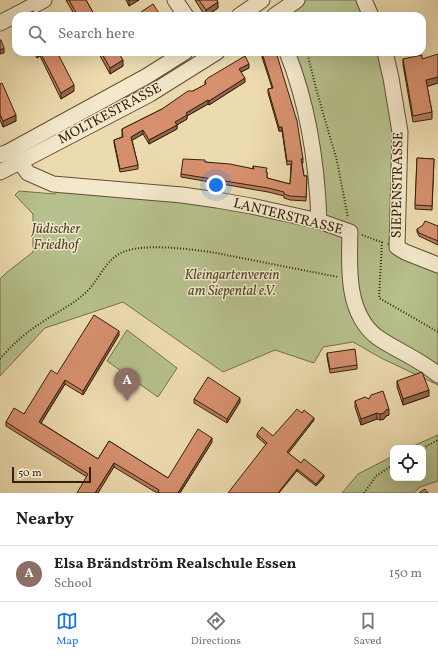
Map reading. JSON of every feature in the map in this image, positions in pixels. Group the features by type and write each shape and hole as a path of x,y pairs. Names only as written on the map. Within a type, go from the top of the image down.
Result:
{"street":[{"path":"21,12 44,0"},
{"path":"175,0 183,12"},
{"path":"245,12 262,0"},
{"path":"280,12 297,0"},
{"path":"364,0 370,12"},
{"path":"0,23 12,17"},
{"name":"MOLTKESTRASSE","path":"0,155 146,76 178,56"},
{"name":"MOLTKESTRASSE","path":"0,172 150,94 211,56"},
{"path":"288,56 303,102 313,142 318,185 319,221"},
{"name":"SIEPENSTRASSE","path":"386,56 392,78 400,132 397,247"},
{"name":"LANTERSTRASSE","path":"20,162 28,174 53,184 182,195 210,199 251,206 319,221 350,232"},
{"path":"350,232 350,279 356,307 363,322 372,333 388,344 431,368 438,375"},
{"path":"397,247 405,252 438,265"}],"path":[{"path":"308,56 338,165 350,232"},
{"name":"LANTERSTRASSE","path":"350,232 397,247"},
{"path":"382,242 379,298 438,332"},
{"path":"0,359 26,333 84,294 112,259 124,252 138,249 159,248 211,252 350,279"},
{"path":"426,446 438,440"},
{"path":"364,493 376,476 390,466"}],"green space":[{"path":"298,0 359,0 365,12 281,12"},
{"path":"288,56 380,56 396,132 392,240 387,244 438,265 438,385 383,359 353,342 323,347 314,363 275,350 223,372 123,302 45,328 0,376 0,279 33,252 33,214 15,195 19,191 55,194 59,188 182,196 350,232 320,221"},
{"path":"127,330 177,368 158,397 107,361"},
{"path":"438,435 438,481 420,487 414,493 342,493 358,474 390,458 390,481 426,481 426,445 416,445"}],"building":[{"path":"69,0 86,0 93,12 76,12"},
{"path":"199,0 217,0 218,2 206,10"},
{"path":"153,4 158,12 141,12"},
{"path":"0,40 4,48 0,50"},
{"path":"438,54 438,77 426,80 432,112 413,116 403,59 422,56 422,59"},
{"path":"42,56 59,56 74,85 61,93"},
{"path":"103,56 120,56 123,60 110,68"},
{"path":"245,56 249,64 239,69 245,78 209,101 208,100 186,113 187,115 175,122 177,125 149,140 143,130 131,137 138,165 120,169 114,140 123,137 122,129 162,109 188,91 193,91 206,84 205,81 208,78"},
{"path":"263,56 277,56 297,121 304,176 307,176 306,197 290,196 284,194 284,192 268,188 181,174 183,159 205,160 205,162 230,164 254,169 253,166 267,168 267,178 290,184 292,161 287,161 282,127 279,127 268,89 273,88"},
{"path":"2,83 16,115 3,121 0,114 0,84"},
{"path":"417,158 434,159 432,206 415,205"},
{"path":"425,221 438,226 438,241 419,233 417,229 423,225"},
{"path":"94,315 119,331 83,391 65,380 39,422 98,459 109,441 168,478 198,429 212,438 178,493 160,493 158,492 159,490 114,463 95,493 77,493 88,474 6,422 14,408 24,414 51,370 57,374"},
{"path":"355,349 357,365 330,369 327,353"},
{"path":"422,372 429,390 403,399 397,381"},
{"path":"208,377 240,398 227,419 194,399"},
{"path":"383,391 389,409 384,413 377,413 361,419 355,401 365,397 369,399 371,395"},
{"path":"297,409 302,413 304,410 314,418 287,452 301,463 304,459 324,475 316,484 297,469 278,493 228,493 267,443 257,434 262,427 273,436"},
{"path":"425,489 428,493 419,493"}],"place":[{"name":"Elsa Brändström Realschule Essen","path":"127,401"}],"park label":[{"name":"Jüdischer Friedhof","path":"56,238"},
{"name":"Kleingartenverein am Siepental e.V.","path":"232,284"}]}
